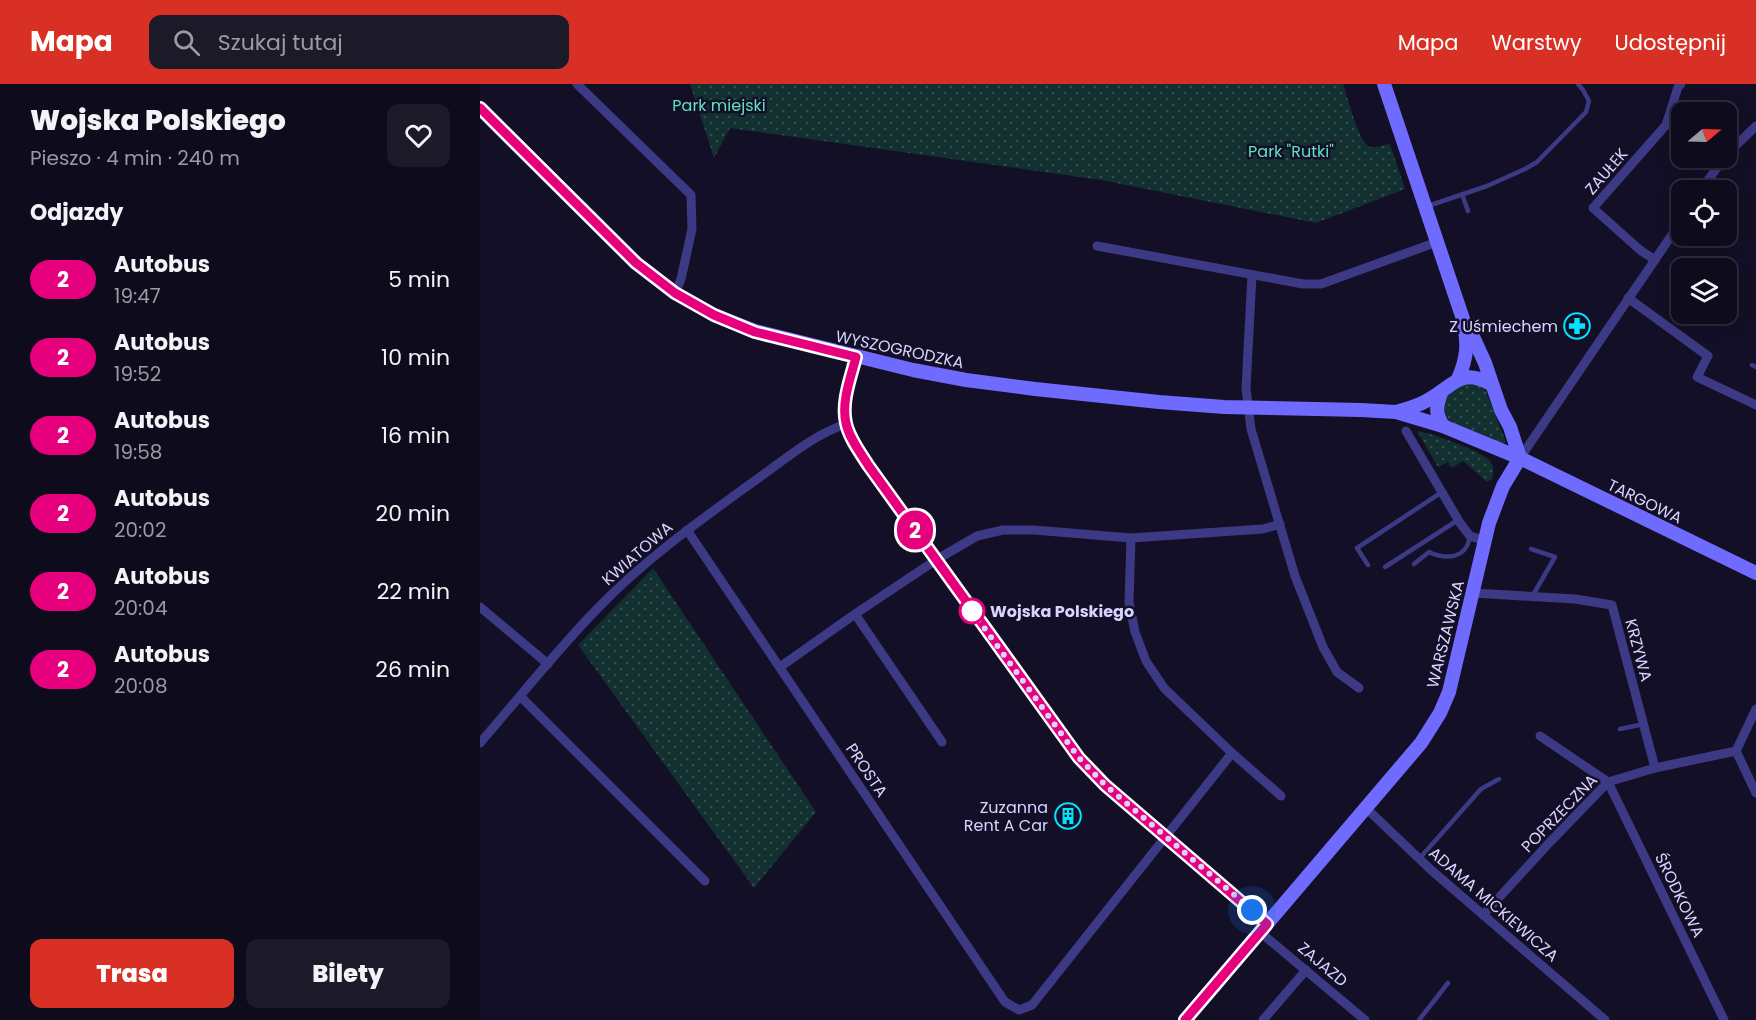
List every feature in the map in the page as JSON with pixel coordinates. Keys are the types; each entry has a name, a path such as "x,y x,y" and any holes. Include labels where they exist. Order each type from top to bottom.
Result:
{"main road":[{"path":"1384,84 1463,319 1468,343 1465,364 1458,379"},
{"name":"WYSZOGRODZKA","path":"480,108 636,263 675,293 714,315 755,332 856,357 966,380 1035,389 1159,402 1396,412 1443,426 1520,458"},
{"path":"1463,319 1474,335 1520,458"},
{"path":"1458,379 1469,376 1480,378 1491,384"},
{"name":"WYSZOGRODZKA","path":"1396,412 1425,402 1458,379"},
{"path":"1441,393 1436,408 1443,426"},
{"name":"WARSZAWSKA","path":"1185,1020 1421,743 1440,713 1454,674 1496,503 1506,480 1520,458"},
{"name":"TARGOWA","path":"1520,458 1756,573"}],"street":[{"path":"577,84 691,195 692,230 681,279 675,293"},
{"name":"ZAUŁEK","path":"1655,260 1640,250 1593,208 1666,124 1681,84"},
{"path":"1737,144 1756,126"},
{"name":"WARSZAWSKA","path":"1520,458 1671,236"},
{"path":"1097,246 1303,284 1321,284 1437,242"},
{"path":"1252,275 1246,387 1251,429 1296,576 1323,647 1337,672 1359,688"},
{"path":"1628,298 1708,356 1697,377 1756,405"},
{"path":"856,357 844,413 852,440 868,465 1079,758 1105,785 1165,836 1264,928"},
{"name":"KWIATOWA","path":"480,743 598,608 643,565 687,530 811,441 846,424"},
{"path":"1406,431 1458,520 1470,536 1485,541"},
{"path":"780,667 936,560 977,536 1003,530 1034,530 1131,538 1263,529 1280,524"},
{"name":"PROSTA","path":"687,530 1005,1002 1019,1010 1032,1005 1165,836"},
{"path":"1131,538 1129,602 1135,632 1146,661 1164,688 1281,796"},
{"name":"KRZYWA","path":"1473,593 1575,599 1611,605 1655,768"},
{"path":"480,607 548,664"},
{"path":"855,614 942,742"},
{"path":"520,696 705,882"},
{"path":"1755,713 1736,751 1756,793"},
{"path":"1540,736 1608,782"},
{"name":"POPRZECZNA","path":"1483,915 1608,782 1655,768 1736,751"},
{"path":"1165,836 1232,753"},
{"name":"ŚRODKOWA","path":"1608,782 1724,1020"},
{"name":"ADAMA MICKIEWICZA","path":"1366,807 1419,859 1605,1020"},
{"name":"ZAJAZD","path":"1264,928 1358,1018"},
{"path":"1263,1020 1306,970"}],"lane":[{"path":"1425,207 1487,186 1537,162 1586,112 1589,100 1578,84"},
{"path":"1462,194 1468,211"},
{"path":"1368,565 1357,548 1442,492"},
{"path":"1385,567 1458,520"},
{"path":"1414,564 1429,552 1440,557 1454,556 1467,546 1470,536"},
{"path":"1531,549 1555,557 1532,597"},
{"path":"1620,729 1644,724"},
{"path":"1419,859 1481,789 1499,779"},
{"path":"1419,1020 1448,984"}],"green space":[{"name":"Park \"Rutki\"","path":"690,84 1343,84 1361,137 1370,147 1390,144 1405,189 1316,223 1101,180 730,128 714,158"},
{"path":"1468,383 1477,383 1485,389 1506,442 1504,444 1448,420 1444,407 1447,397"},
{"path":"1417,431 1456,443 1486,457 1493,467 1492,479 1487,482 1463,461 1452,468 1448,462 1438,467"},
{"path":"653,568 816,812 754,888 578,645"}],"bus line":[{"name":"2","path":"480,108 636,263 675,293 714,315 755,332 856,357 844,413 852,440 972,611 1079,758 1105,785 1267,924 1185,1020"}],"place":[{"name":"Z Uśmiechem","path":"1577,326"},
{"name":"Wojska Polskiego","path":"972,611"},
{"name":"Zuzanna Rent A Car","path":"1068,816"}],"route":[{"path":"972,611 1079,758 1105,785 1252,910"}],"park label":[{"name":"Park miejski","path":"719,105"}]}
